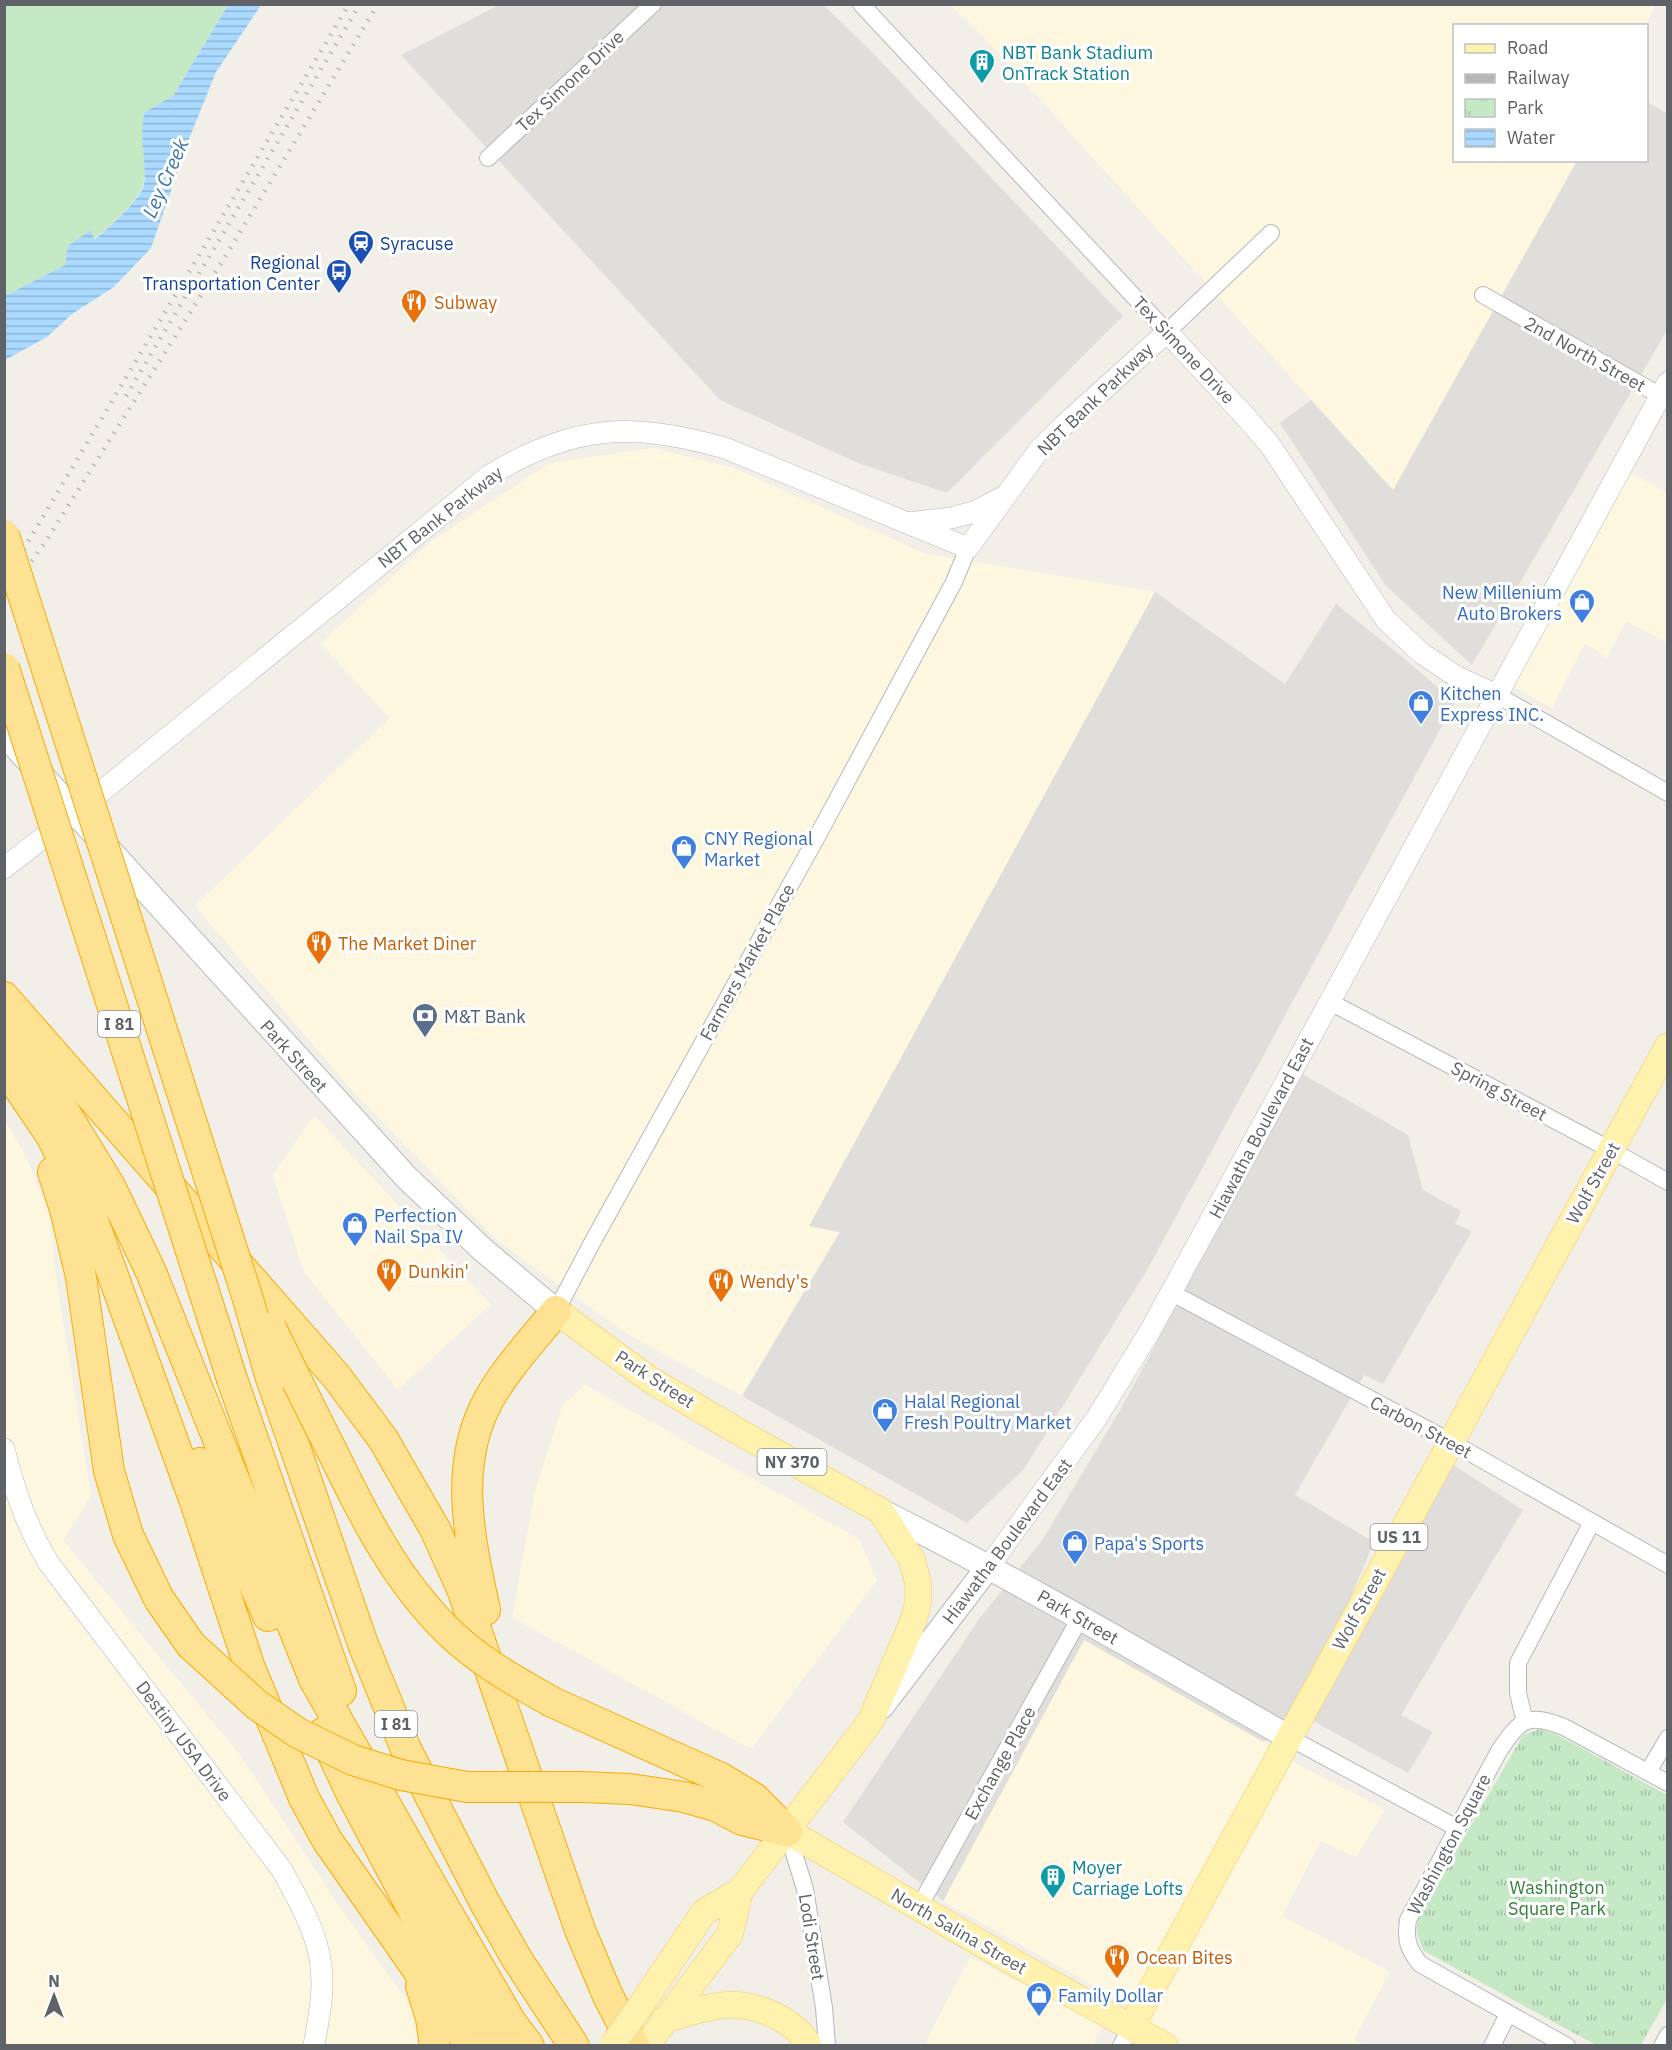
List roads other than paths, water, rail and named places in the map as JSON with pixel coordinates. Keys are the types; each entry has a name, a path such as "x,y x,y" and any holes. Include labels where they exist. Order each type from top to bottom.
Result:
{"highway":[{"name":"I 81","path":"4,535 271,1378 363,1644 405,1747 485,1903 517,1959 574,2046"},
{"name":"I 81","path":"4,668 232,1379 344,1702 437,1895 511,2022 529,2046"},
{"path":"4,997 336,1376 382,1439 435,1529 458,1579 580,1930 608,1996 634,2046"},
{"path":"4,1029 26,1056 64,1111 110,1186 151,1272 315,1679 437,1895"},
{"path":"11,1075 46,1150 68,1220 81,1277 109,1471 128,1535 159,1599 192,1645 257,1706 298,1733 353,1760 422,1780 467,1787 630,1789 684,1797 716,1806 742,1820 787,1831"},
{"path":"11,1075 50,1134 90,1212 194,1499 250,1668 304,1798 327,1840 471,2046"},
{"path":"230,1245 359,1507 409,1588 451,1634 499,1671 552,1702 721,1778 754,1798 787,1831"},
{"path":"117,1286 351,1793 413,1910 498,2046"},
{"path":"513,1736 473,1555 467,1515 467,1481 470,1454 476,1431 489,1400 510,1367 556,1311"},
{"path":"405,1951 422,1988 431,2018 435,2046"}],"main road":[{"name":"Park Street","path":"4,734 407,1178 483,1250 556,1311 649,1379 739,1432 881,1511 989,1566 1290,1738"},
{"name":"Wolf Street","path":"1126,2036 1668,1046"},
{"path":"870,1722 914,1619 918,1602 918,1583 912,1560 881,1511"},
{"name":"Hiawatha Boulevard East","path":"740,1891 989,1566"},
{"name":"North Salina Street","path":"787,1831 1013,1962 1126,2036 1165,2046"},
{"path":"612,2046 704,1912 740,1891"},
{"path":"646,2046 730,1934 740,1891"},
{"path":"664,2020 712,2006 733,2004 760,2008 788,2022 806,2039 809,2046"}],"street":[{"name":"Tex Simone Drive","path":"488,158 653,4"},
{"name":"Tex Simone Drive","path":"861,4 1270,445 1386,620 1421,653 1457,677 1497,695"},
{"name":"NBT Bank Parkway","path":"4,868 75,813 490,475 513,461 555,442 582,435 632,431 688,438 725,448 968,548 1039,450 1271,233"},
{"name":"2nd North Street","path":"1483,296 1665,392"},
{"name":"Hiawatha Boulevard East","path":"989,1566 1096,1419 1172,1293 1497,695 1665,392"},
{"name":"NBT Bank Parkway","path":"906,523 951,518 974,512 1005,496"},
{"name":"Farmers Market Place","path":"556,1311 828,816 954,582 968,548"},
{"path":"1497,695 1668,793"},
{"name":"Spring Street","path":"1330,1002 1668,1182"},
{"name":"Carbon Street","path":"1172,1293 1451,1442 1668,1564"},
{"name":"Destiny USA Drive","path":"4,1449 31,1532 48,1562 282,1870 309,1919 318,1947 322,1985 314,2046"},
{"path":"1592,1522 1518,1663 1518,1693 1525,1722 1537,1719 1548,1720 1668,1783"},
{"name":"Exchange Place","path":"919,1907 1080,1618"},
{"name":"Washington Square","path":"1525,1722 1514,1729 1499,1751 1408,1920 1406,1930 1410,1952 1420,1964 1567,2046"},
{"name":"Park Street","path":"1290,1738 1457,1828"},
{"path":"1648,1772 1668,1738"},
{"name":"Lodi Street","path":"787,1831 805,1889 824,2008 827,2046"},
{"path":"1492,2046 1508,2014"},
{"path":"1662,2046 1668,2035"}],"water":[{"name":"Ley Creek","path":"228,5 261,5 216,72 189,139 151,248 114,287 72,314 47,337 5,360 5,296 65,265 68,246 91,230 94,240 135,201 143,188 144,181 142,130 145,112 173,96"}],"railway":[{"path":"4,582 349,4"},
{"path":"126,396 360,4"},
{"path":"4,600 46,541 222,262 378,4"}],"place":[{"name":"NBT Bank Stadium OnTrack Station","path":"982,85"},
{"name":"Syracuse","path":"361,266"},
{"name":"Regional Transportation Center","path":"339,295"},
{"name":"Subway","path":"414,325"},
{"name":"New Millenium Auto Brokers","path":"1582,625"},
{"name":"Kitchen Express INC.","path":"1421,726"},
{"name":"CNY Regional Market","path":"684,871"},
{"name":"The Market Diner","path":"319,966"},
{"name":"M&T Bank","path":"425,1039"},
{"name":"Perfection Nail Spa IV","path":"355,1248"},
{"name":"Dunkin'","path":"389,1294"},
{"name":"Wendy's","path":"721,1304"},
{"name":"Halal Regional Fresh Poultry Market","path":"885,1434"},
{"name":"Papa's Sports","path":"1075,1566"},
{"name":"Moyer Carriage Lofts","path":"1053,1900"},
{"name":"Ocean Bites","path":"1117,1980"},
{"name":"Family Dollar","path":"1039,2018"}],"park label":[{"name":"Washington Square Park","path":"1557,1897"}]}
